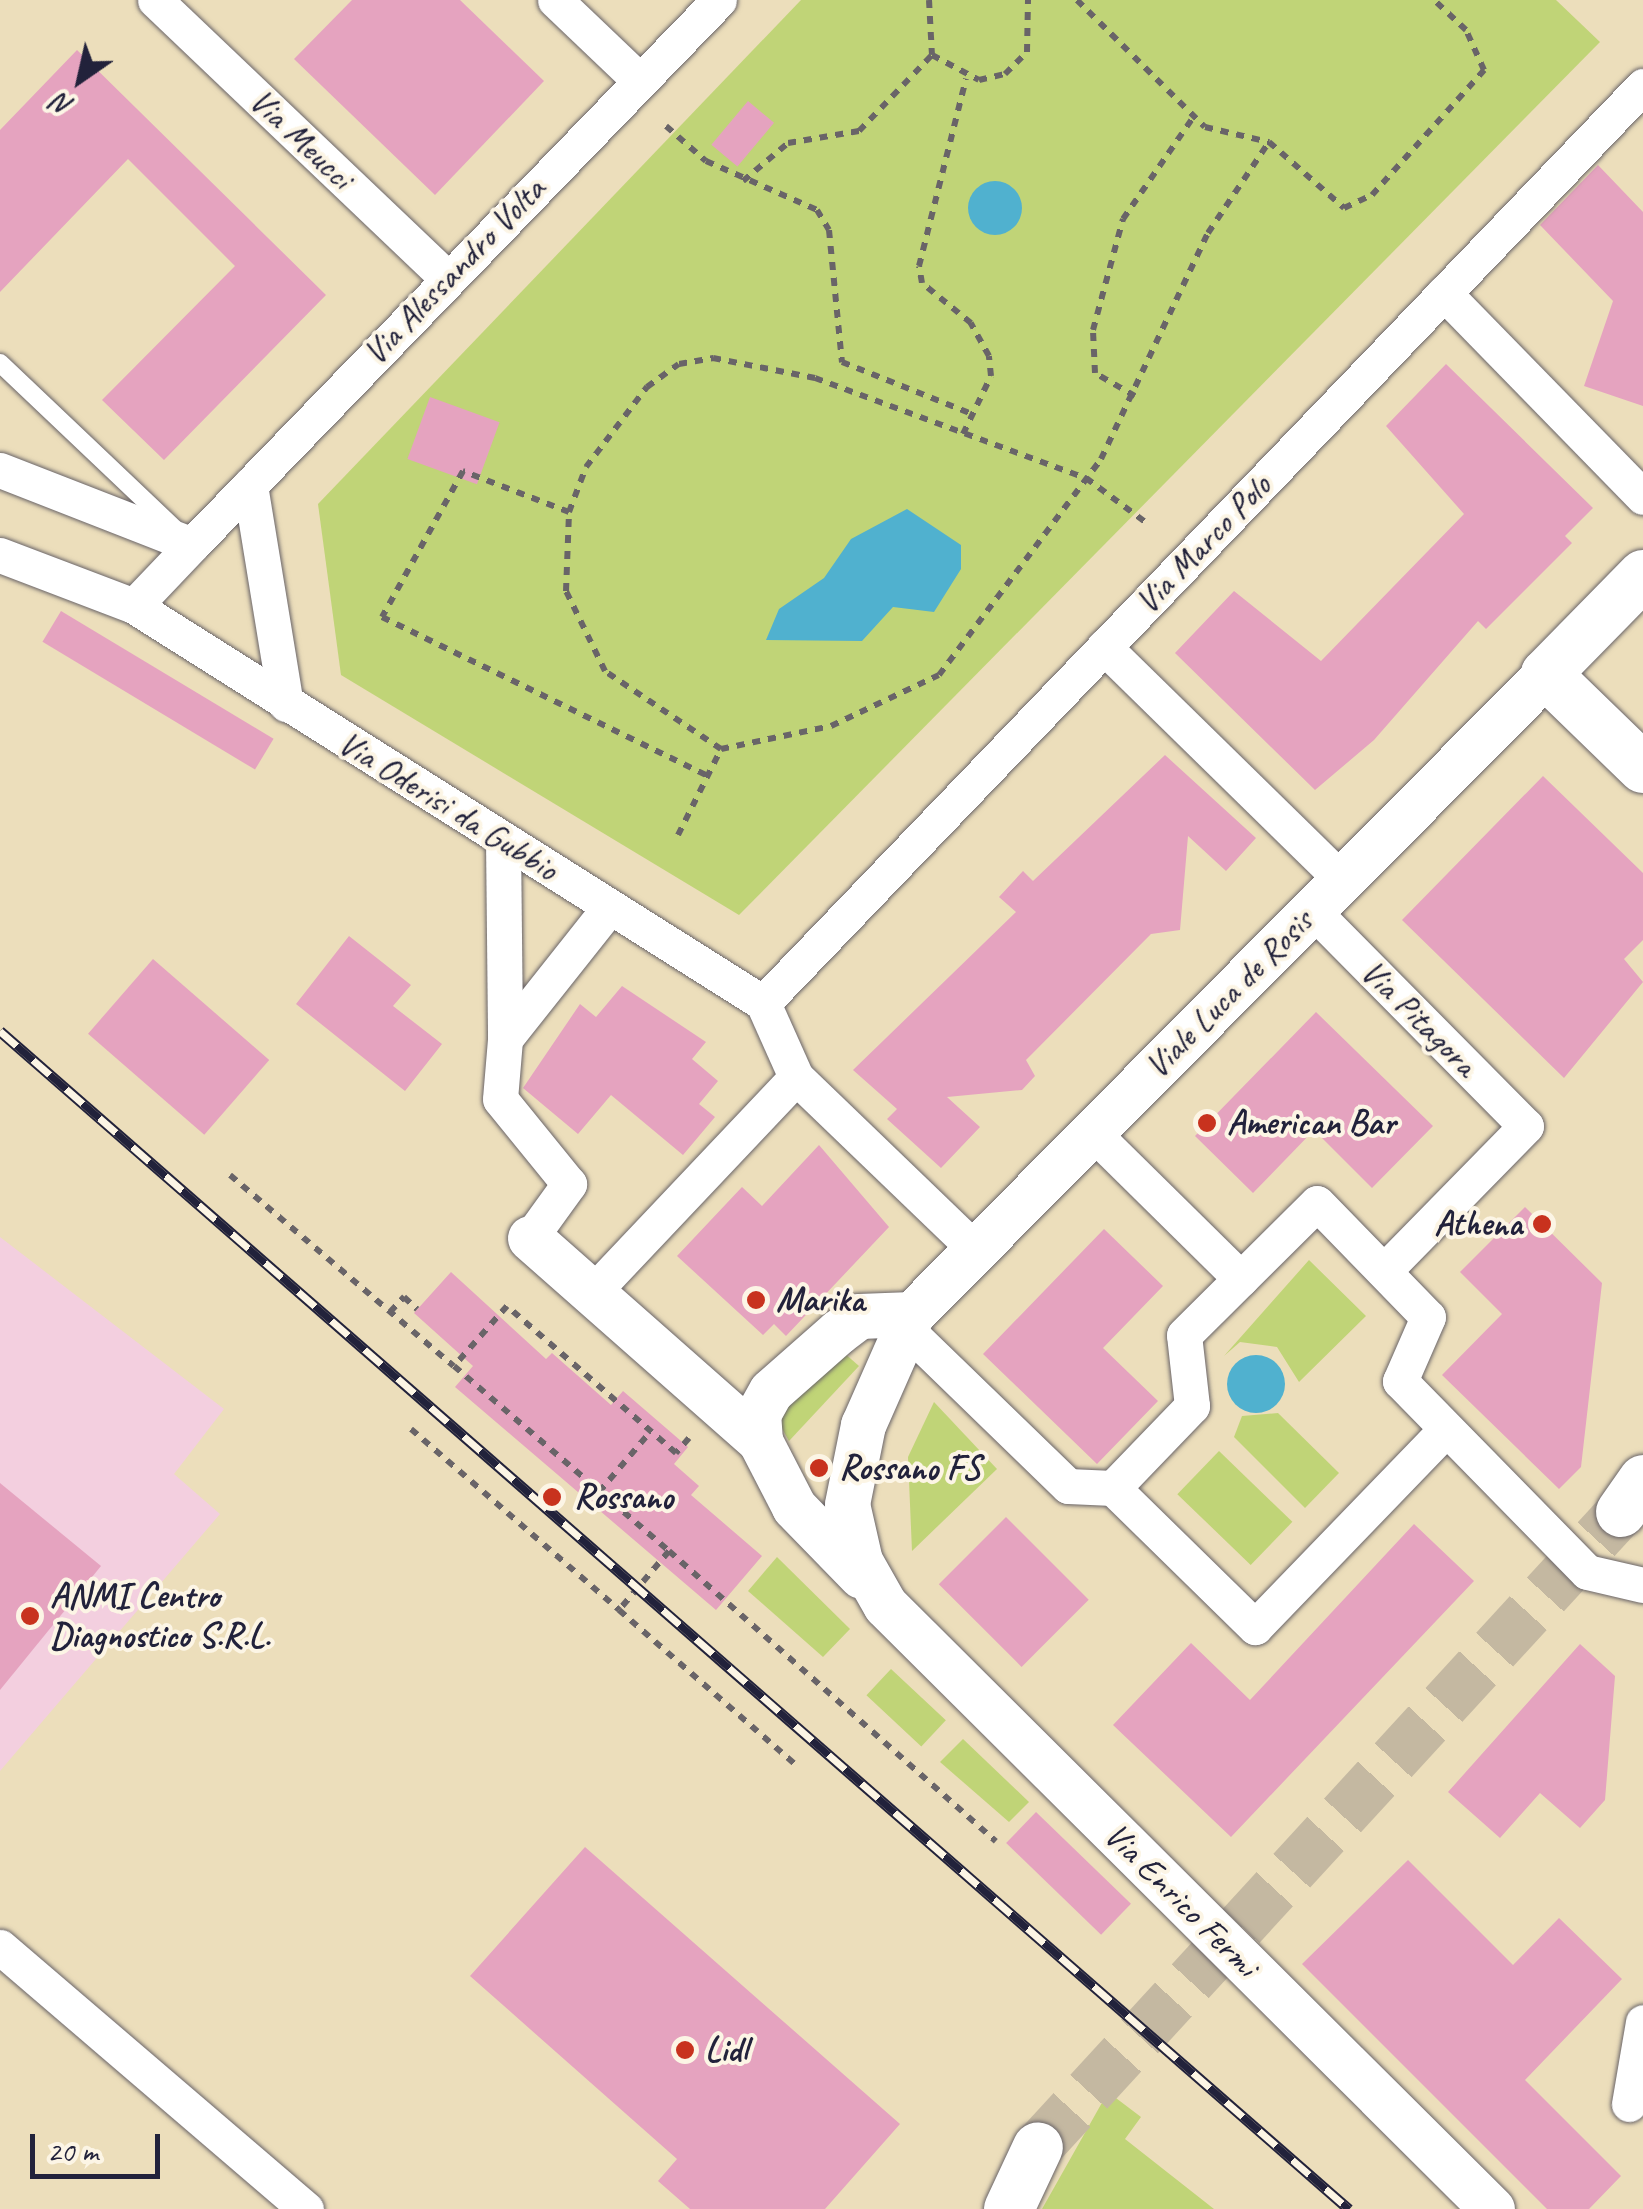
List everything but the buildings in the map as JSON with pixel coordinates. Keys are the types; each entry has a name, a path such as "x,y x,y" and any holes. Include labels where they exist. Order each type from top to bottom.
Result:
{"main road":[{"path":"1643,575 1546,674 1643,768"},
{"path":"1009,2209 1038,2147"}],"street":[{"name":"Via Meucci","path":"155,0 447,278"},
{"path":"555,0 639,80"},
{"name":"Via Alessandro Volta","path":"134,606 719,0"},
{"name":"Via Marco Polo","path":"763,1003 1643,86"},
{"path":"1444,293 1643,496"},
{"path":"0,470 192,545"},
{"path":"250,485 286,704"},
{"path":"0,555 134,606"},
{"name":"Via Oderisi da Gubbio","path":"134,606 763,1003"},
{"name":"Via Pitagora","path":"1104,647 1327,895 1526,1126 1384,1271"},
{"name":"Viale Luca de Rosis","path":"874,1588 854,1544 849,1484 866,1415 910,1322 976,1250 1546,674"},
{"path":"502,840 505,1038 500,1099 569,1184 530,1238 760,1441"},
{"path":"505,1038 609,908"},
{"path":"763,1003 796,1076 976,1250"},
{"path":"592,1293 796,1076"},
{"path":"1092,1132 1241,1278"},
{"path":"1112,1488 1192,1406 1184,1335 1317,1203 1428,1317 1400,1381 1586,1572 1643,1585"},
{"path":"703,1391 748,1394 782,1379 859,1316 910,1322 1068,1486 1112,1488 1255,1628 1446,1429"},
{"path":"760,1441 758,1414 782,1379"},
{"name":"Via Enrico Fermi","path":"760,1441 794,1508 1492,2209"},
{"path":"0,1947 306,2209"},
{"path":"1629,2104 1643,2022"}],"lane":[{"path":"0,363 192,545"}],"path":[{"path":"743,181 788,143 859,131 932,54 929,0"},
{"path":"932,54 966,79 1005,74 1027,52 1028,0"},
{"path":"1077,0 1194,116 1269,142 1344,208 1372,195 1484,70 1466,30 1434,0"},
{"path":"963,434 991,376 988,356 971,324 922,283 919,266 966,79"},
{"path":"1135,396 1095,373 1093,330 1123,218 1194,116"},
{"path":"666,126 743,181 818,210 830,230 842,362 972,414"},
{"path":"1148,524 1086,478 815,378 713,358 678,364 614,428 569,512 566,591 604,671 721,749 863,716 939,675 1086,478 1135,396 1208,233 1269,142"},
{"path":"569,512 464,472 382,617 708,776"},
{"path":"678,835 721,749"},
{"path":"230,1174 670,1551 996,1841"},
{"path":"390,1312 404,1297 418,1309"},
{"path":"454,1366 507,1306 676,1453 703,1391"},
{"path":"410,1429 795,1764"},
{"path":"599,1492 650,1432"},
{"path":"619,1610 670,1551"}],"shaded area":[{"path":"0,1237 224,1409 174,1474 220,1514 0,1771"}],"green space":[{"path":"801,0 1556,0 1600,42 739,915 341,675 318,504"},
{"path":"1309,1260 1366,1316 1299,1382 1277,1347 1240,1342 1224,1356"},
{"path":"843,1352 859,1366 789,1441 775,1416"},
{"path":"934,1402 997,1469 912,1551 908,1457"},
{"path":"1278,1413 1339,1473 1305,1508 1234,1437 1242,1416"},
{"path":"1219,1451 1292,1522 1251,1565 1177,1494"},
{"path":"777,1557 850,1629 823,1657 748,1591"},
{"path":"891,1669 946,1720 921,1746 866,1695"},
{"path":"963,1739 1029,1802 1009,1822 940,1762"},
{"path":"1108,2092 1141,2117 1125,2139 1214,2209 1042,2209"}],"water":[{"path":"995,181 1014,189 1022,208 1014,227 995,235 976,227 968,208 976,189"},
{"path":"907,509 961,545 961,569 934,612 893,607 862,641 766,640 779,609 824,578 851,539"},
{"path":"1256,1355 1277,1363 1285,1384 1277,1405 1256,1413 1235,1405 1227,1384 1235,1363"}],"tunnel":[{"path":"1038,2147 1621,1512"}],"railway":[{"path":"0,1031 1349,2209"}],"place":[{"name":"American Bar","path":"1207,1123"},
{"name":"Athena","path":"1542,1224"},
{"name":"Marika","path":"756,1300"},
{"name":"Rossano FS","path":"819,1468"},
{"name":"Rossano","path":"552,1497"},
{"name":"ANMI Centro Diagnostico S.R.L.","path":"30,1616"},
{"name":"Lidl","path":"685,2050"}]}
